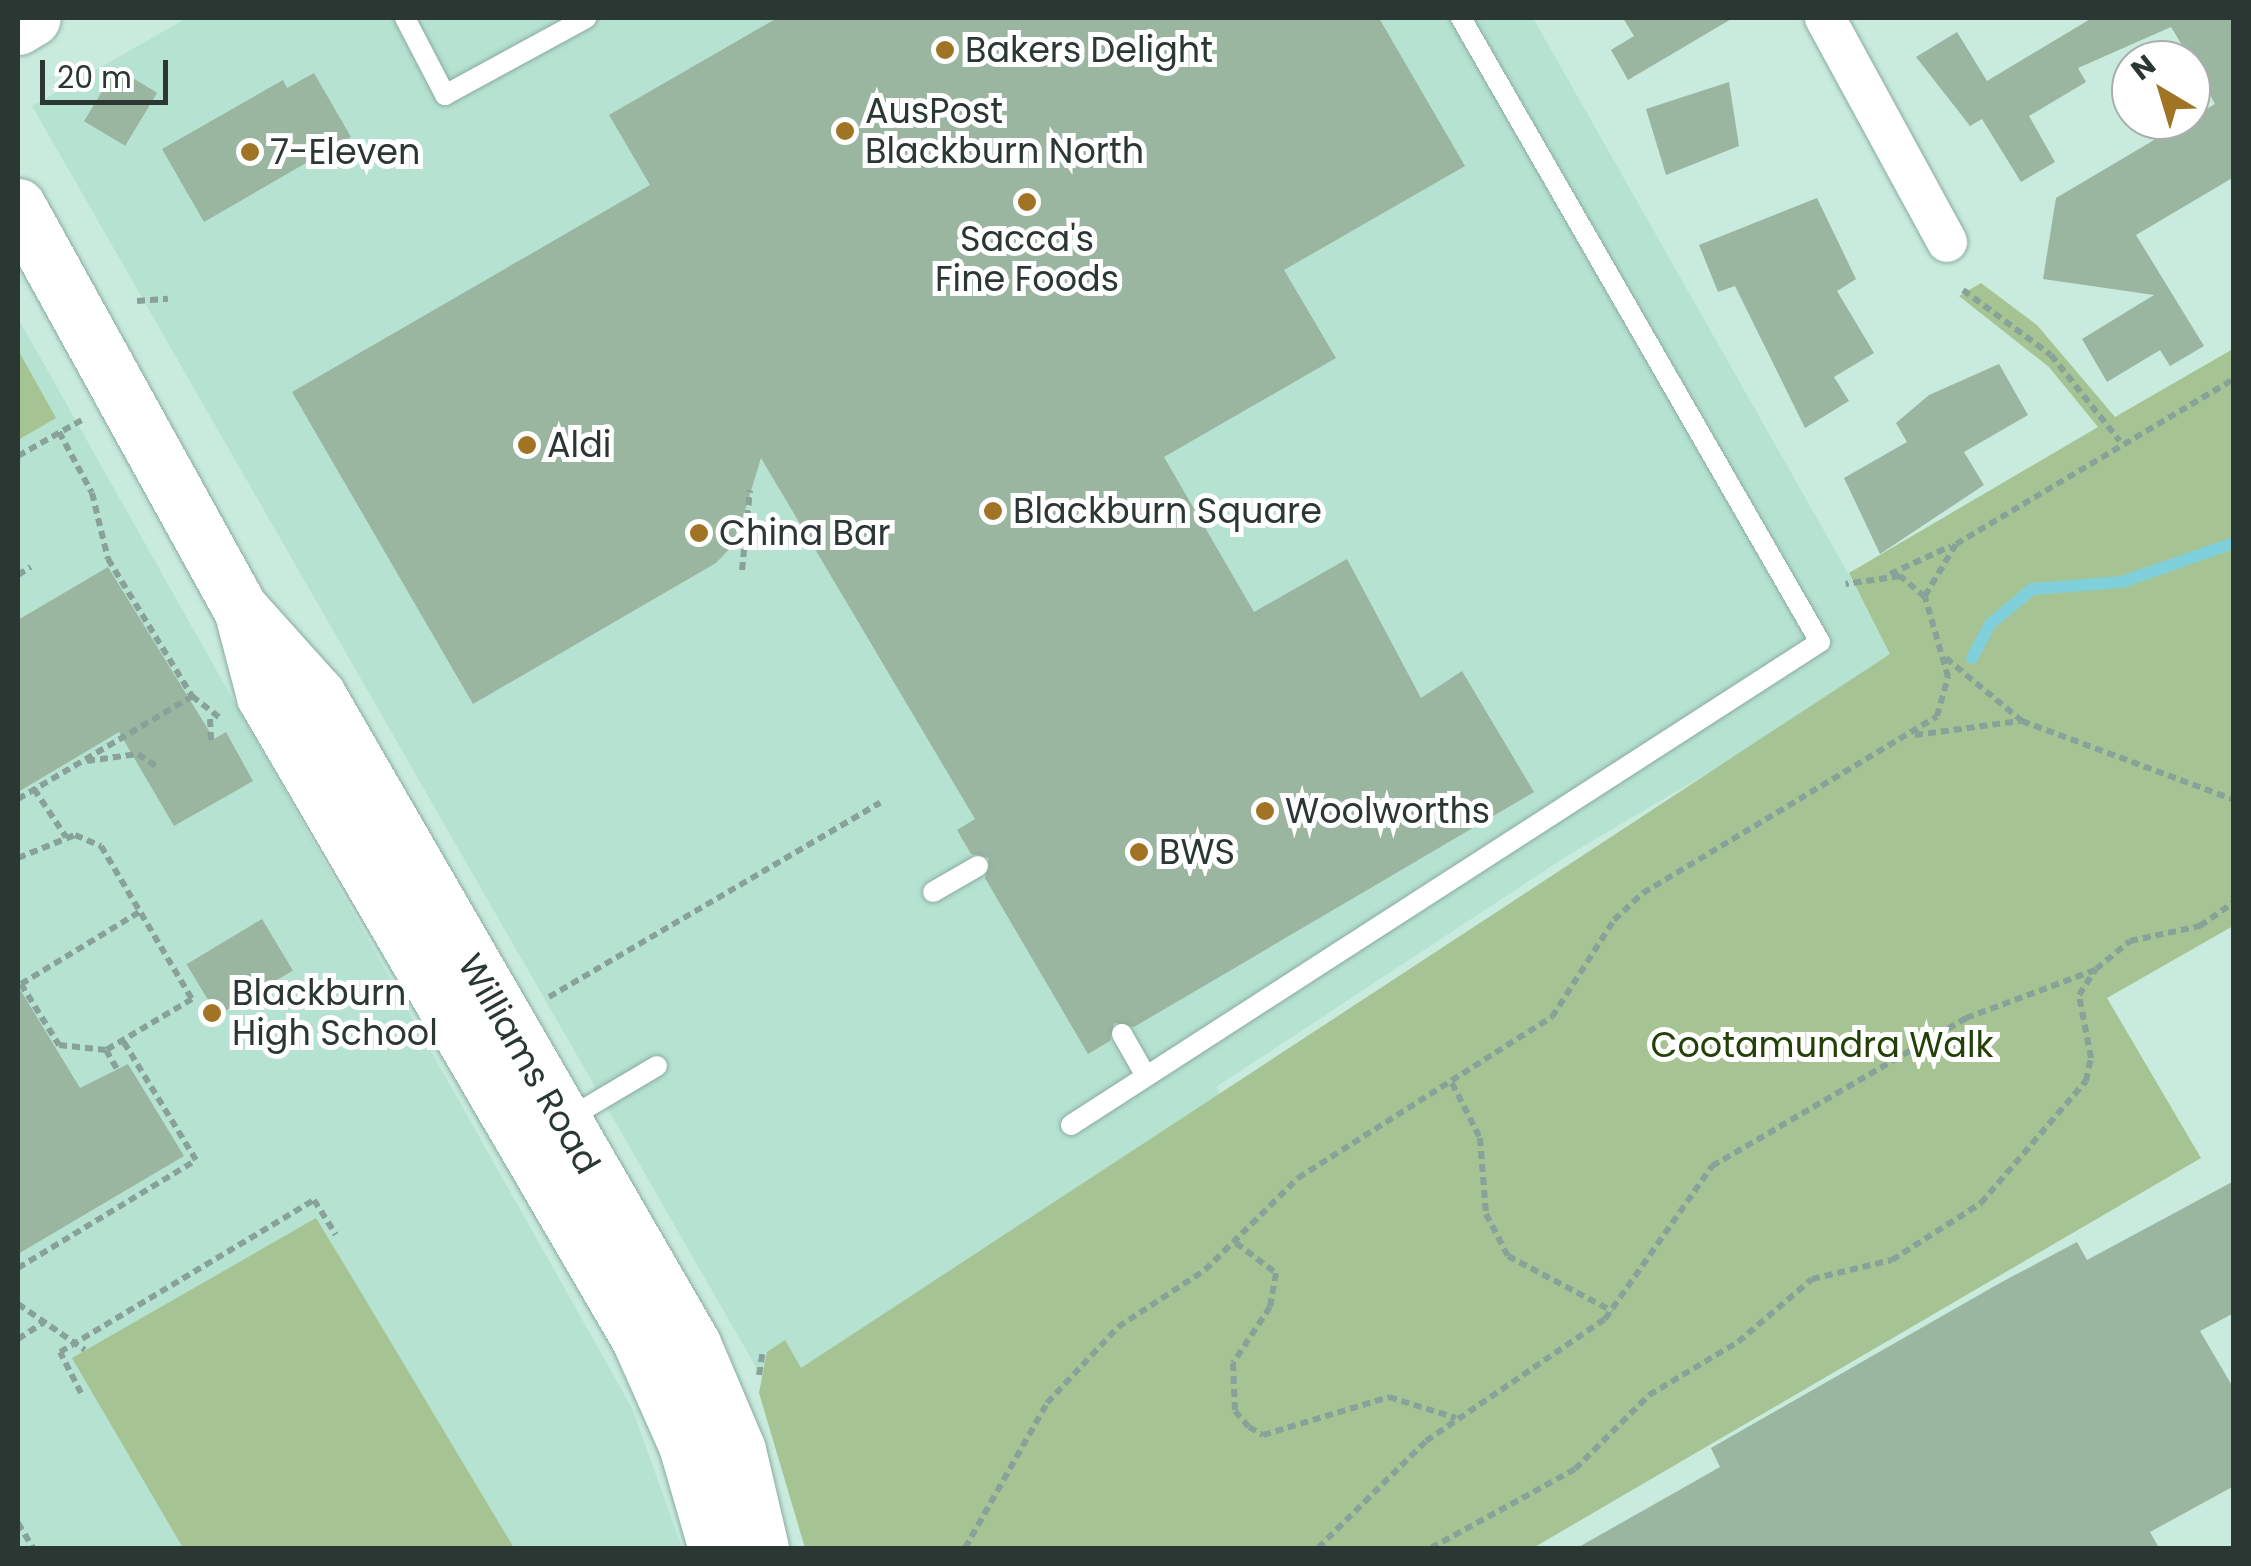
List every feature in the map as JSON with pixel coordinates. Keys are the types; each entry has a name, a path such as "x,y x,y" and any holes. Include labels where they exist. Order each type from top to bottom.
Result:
{"main road":[{"path":"18,27 33,18"},
{"name":"Williams Road","path":"18,206 240,608 318,695 351,801 440,955 562,1122 714,1386 761,1548"},
{"name":"Williams Road","path":"440,955 498,1097 647,1356 716,1548"},
{"path":"498,1097 562,1122"}],"street":[{"path":"1825,18 1947,242"}],"lane":[{"path":"405,18 445,95 586,18"},
{"path":"1071,1125 1820,642 1461,18"},
{"path":"933,892 978,866"},
{"path":"1122,1034 1146,1076"},
{"path":"562,1122 657,1066"}],"path":[{"path":"1963,290 2064,367 2120,441"},
{"path":"137,302 168,299"},
{"path":"1846,584 1888,574 1956,544 2120,441 2234,379"},
{"path":"18,456 84,419"},
{"path":"59,432 92,492 108,559 210,719 211,740"},
{"path":"742,570 750,490"},
{"path":"966,1548 1058,1390 1118,1327 1235,1243 1274,1196 1552,1017 1614,920 1643,893 1905,738 1946,698 1943,653 1925,597 1926,582 1956,544"},
{"path":"18,575 31,566"},
{"path":"1888,574 1925,597"},
{"path":"1943,653 1968,684 2022,721 2233,800"},
{"path":"18,799 194,695"},
{"path":"210,719 240,720"},
{"path":"1905,738 2022,721"},
{"path":"79,762 138,754 159,768"},
{"path":"34,789 66,837"},
{"path":"537,1004 880,803"},
{"path":"18,858 66,837 101,846 192,999 106,1050 59,1045 19,985 141,911"},
{"path":"1431,1548 1575,1468 1649,1395 1738,1342 1812,1278 1892,1260 1981,1203 2086,1080 2092,1058 2079,995 2096,969 2130,941 2200,926 2234,902"},
{"path":"1318,1548 1456,1418 1613,1311 1712,1166 1966,1018 2096,969"},
{"path":"18,1268 196,1160 123,1040"},
{"path":"106,1050 116,1069"},
{"path":"1452,1083 1480,1138 1486,1214 1508,1256 1613,1311"},
{"path":"81,1392 60,1352 314,1200 336,1235"},
{"path":"1235,1243 1263,1255 1276,1274 1270,1308 1233,1363 1229,1388 1249,1427 1264,1434 1389,1397 1456,1418"},
{"path":"18,1304 85,1350"},
{"path":"18,1339 44,1322"},
{"path":"18,1524 32,1548"}],"shaded area":[{"name":"Blackburn Square","path":"187,18 1533,18 1898,661 1570,854 1216,1087 1227,1104 776,1402 32,106"},
{"name":"Blackburn High School","path":"18,318 632,1408 682,1548 18,1548"}],"green space":[{"name":"Cootamundra Walk","path":"1981,283 2037,325 2115,417 2233,349 2233,926 2107,998 2201,1158 1533,1548 805,1548 759,1393 767,1352 785,1340 801,1368 1890,654 1849,573 2098,427 2049,367 1959,296"},
{"path":"18,350 56,418 18,440"},
{"path":"316,1218 514,1548 183,1548 72,1358"}],"building":[{"name":"Blackburn Square","path":"777,18 1379,18 1465,166 1284,270 1336,358 1164,457 1254,612 1347,559 1421,698 1462,671 1534,792 1134,1027 1114,1023 1110,1041 1088,1054 985,878 989,858 971,854 957,830 975,819 761,458 735,543 716,563 473,704 292,392 650,185 609,115"},
{"path":"1623,18 1733,18 1628,80 1611,50 1634,36"},
{"path":"2092,18 2234,18 2234,177 2136,235 2204,346 2170,366 2160,350 2107,382 2082,339 2154,295 2043,279 2056,198 2154,140 2211,140 2211,106 2215,104 2211,97 2211,40 2179,40 2171,27 2142,40 2111,40 2111,53 2078,68 2086,82 2029,116 2055,162 2021,182 1982,119 1970,126 1916,57 1957,32 1987,81"},
{"path":"116,68 157,93 125,146 84,121"},
{"name":"7-Eleven","path":"314,73 351,137 204,222 162,149 283,80 287,88"},
{"path":"1729,82 1739,146 1666,175 1646,109"},
{"path":"1817,198 1856,279 1837,291 1874,353 1834,377 1849,401 1805,428 1735,286 1718,292 1699,245"},
{"path":"1999,364 2028,415 1964,452 1984,485 1880,554 1844,478 1907,442 1896,423 1929,395"},
{"path":"108,567 214,739 226,732 253,781 174,826 119,732 18,792 18,620"},
{"path":"262,919 293,970 217,1016 187,964"},
{"path":"18,986 80,1088 128,1064 184,1156 18,1254"},
{"path":"2234,1181 2234,1313 2200,1331 2234,1389 2234,1486 2150,1532 2159,1548 1577,1548 1720,1467 1711,1448 2000,1283 2077,1242 2087,1260"}],"waterway":[{"path":"1972,658 1990,624 2032,589 2122,582 2234,543"}],"place":[{"name":"Bakers Delight","path":"945,50"},
{"name":"AusPost Blackburn North","path":"845,131"},
{"name":"7-Eleven","path":"250,152"},
{"name":"Sacca's Fine Foods","path":"1027,202"},
{"name":"Aldi","path":"527,445"},
{"name":"Blackburn Square","path":"993,511"},
{"name":"China Bar","path":"699,533"},
{"name":"Woolworths","path":"1265,811"},
{"name":"BWS","path":"1139,852"},
{"name":"Blackburn High School","path":"212,1013"}]}
